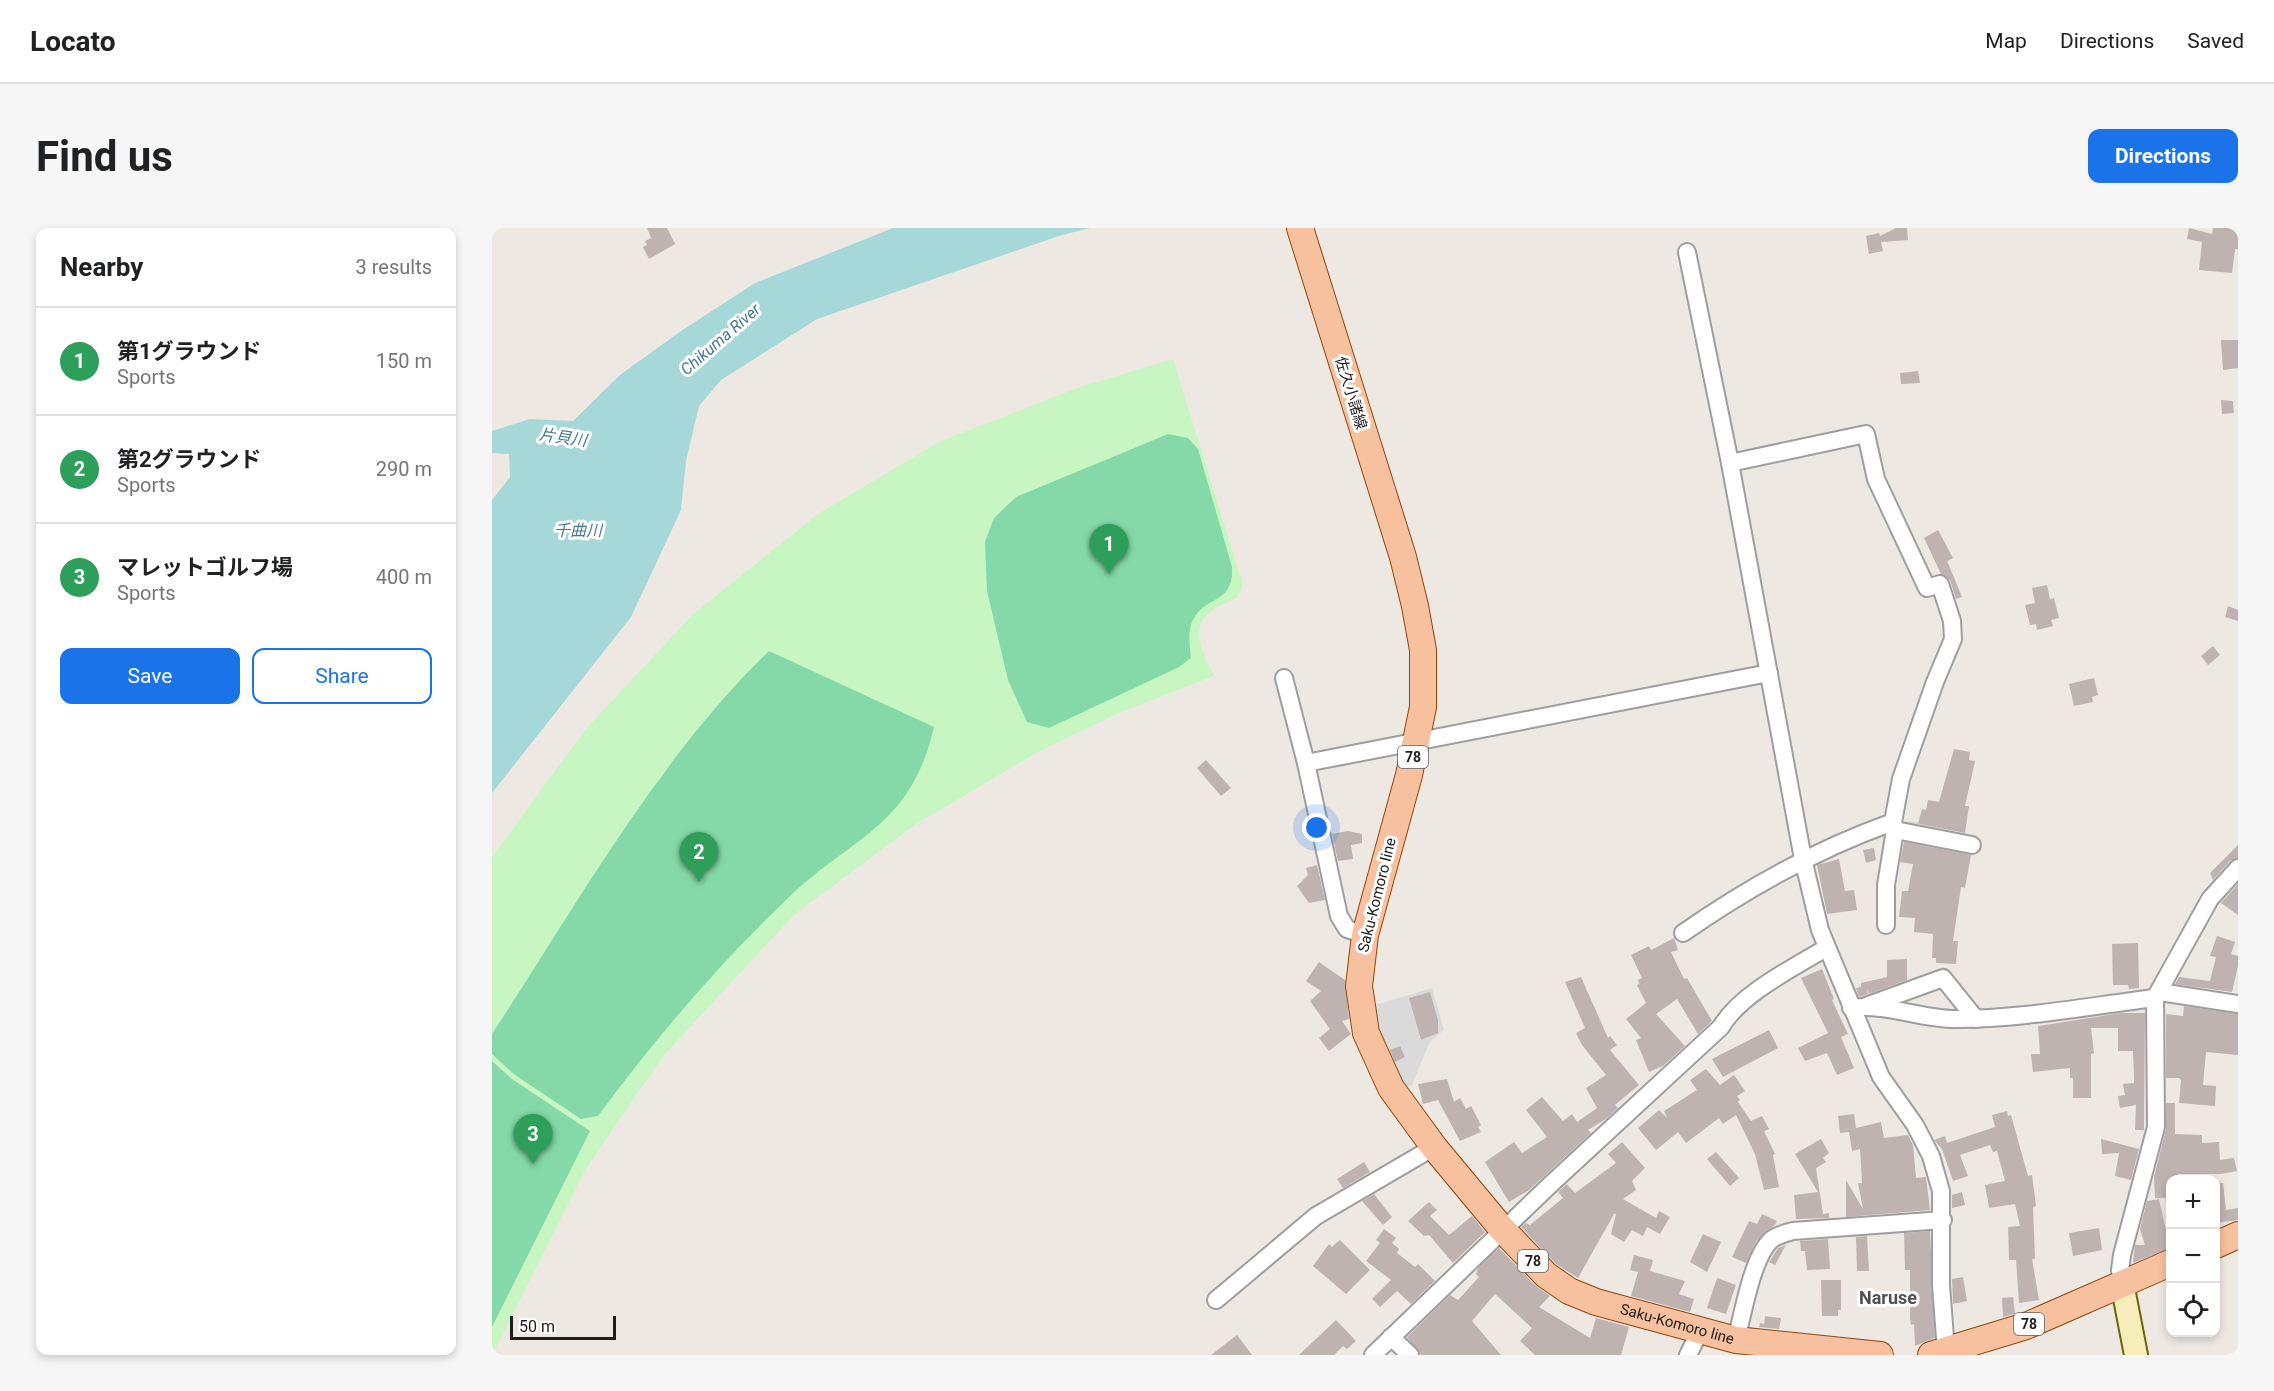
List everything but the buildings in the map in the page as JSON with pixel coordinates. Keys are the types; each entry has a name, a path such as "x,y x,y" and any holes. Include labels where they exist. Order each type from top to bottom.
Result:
{"main road":[{"name":"佐久小諸線","path":"1300,228 1403,557"},
{"name":"Saku-Komoro line","path":"1403,557 1423,650 1424,688 1417,740 1365,935 1359,986 1366,1033 1386,1080 1434,1147 1503,1230 1546,1275 1569,1291 1736,1340 1813,1352 1869,1355"},
{"path":"2220,1243 2238,1235"},
{"name":"78","path":"1939,1353 2026,1326 2166,1265"},
{"path":"2122,1282 2136,1355"}],"street":[{"path":"1687,252 1730,463 1803,860 1826,948 1858,1007 1881,1077 1915,1125 1931,1156 1941,1191 1943,1220 1939,1353"},
{"path":"1730,463 1866,434 1876,479 1927,588 1940,584 1952,621 1953,639 1935,682 1901,779 1886,885 1886,925"},
{"path":"1306,763 1769,673"},
{"path":"1284,678 1306,763 1339,916 1347,929 1365,935"},
{"path":"1683,933 1736,896 1803,860 1894,826 1972,845"},
{"path":"2122,1282 2120,1270 2122,1255 2156,1127 2157,995 2210,899 2238,868"},
{"path":"1373,1355 1721,1027 1728,1015 1787,972 1826,948"},
{"path":"1858,1007 1943,978 1976,1019"},
{"path":"1858,1007 1942,1019 1976,1019 2157,995 2238,1004"},
{"path":"1216,1300 1316,1216 1434,1147"},
{"path":"1736,1340 1762,1253 1771,1240 1793,1231 1943,1220"},
{"path":"1688,1355 1700,1331"},
{"path":"1391,1337 1410,1355"}],"shaded area":[{"path":"1432,988 1444,1030 1430,1041 1412,1085 1403,1088 1378,1035 1372,1006"}],"green space":[{"path":"1173,359 1243,585 1237,598 1210,613 1203,620 1200,628 1199,638 1214,676 1121,712 1036,753 916,824 795,914 664,1055 587,1167 492,1355 492,857 585,730 693,614 818,514 941,441 1080,387"},
{"path":"1168,434 1188,438 1198,449 1232,567 1229,588 1198,612 1191,624 1189,634 1191,658 1179,667 1049,728 1027,722 1008,680 987,591 985,542 994,518 1016,497"},
{"path":"769,651 934,727 924,761 910,788 894,809 876,827 811,877 761,924 641,1059 598,1116 581,1119 515,1075 492,1054 492,1034 587,885 655,785 729,693"},
{"path":"492,1061 512,1079 590,1131 492,1327"}],"water":[{"name":"千曲川","path":"893,228 1090,228 1062,235 817,319 721,380 699,406 686,461 681,510 631,617 492,793 492,500 510,477 509,454 492,453 492,431 530,419 573,421 620,375 681,331 755,283"}],"place":[{"name":"第1グラウンド","path":"1109,574"},
{"name":"第2グラウンド","path":"699,882"},
{"name":"マレットゴルフ場","path":"533,1164"}],"district":[{"name":"Naruse","path":"1888,1298"}],"water label":[{"name":"Chikuma River","path":"720,339"},
{"name":"片貝川","path":"563,437"}]}
